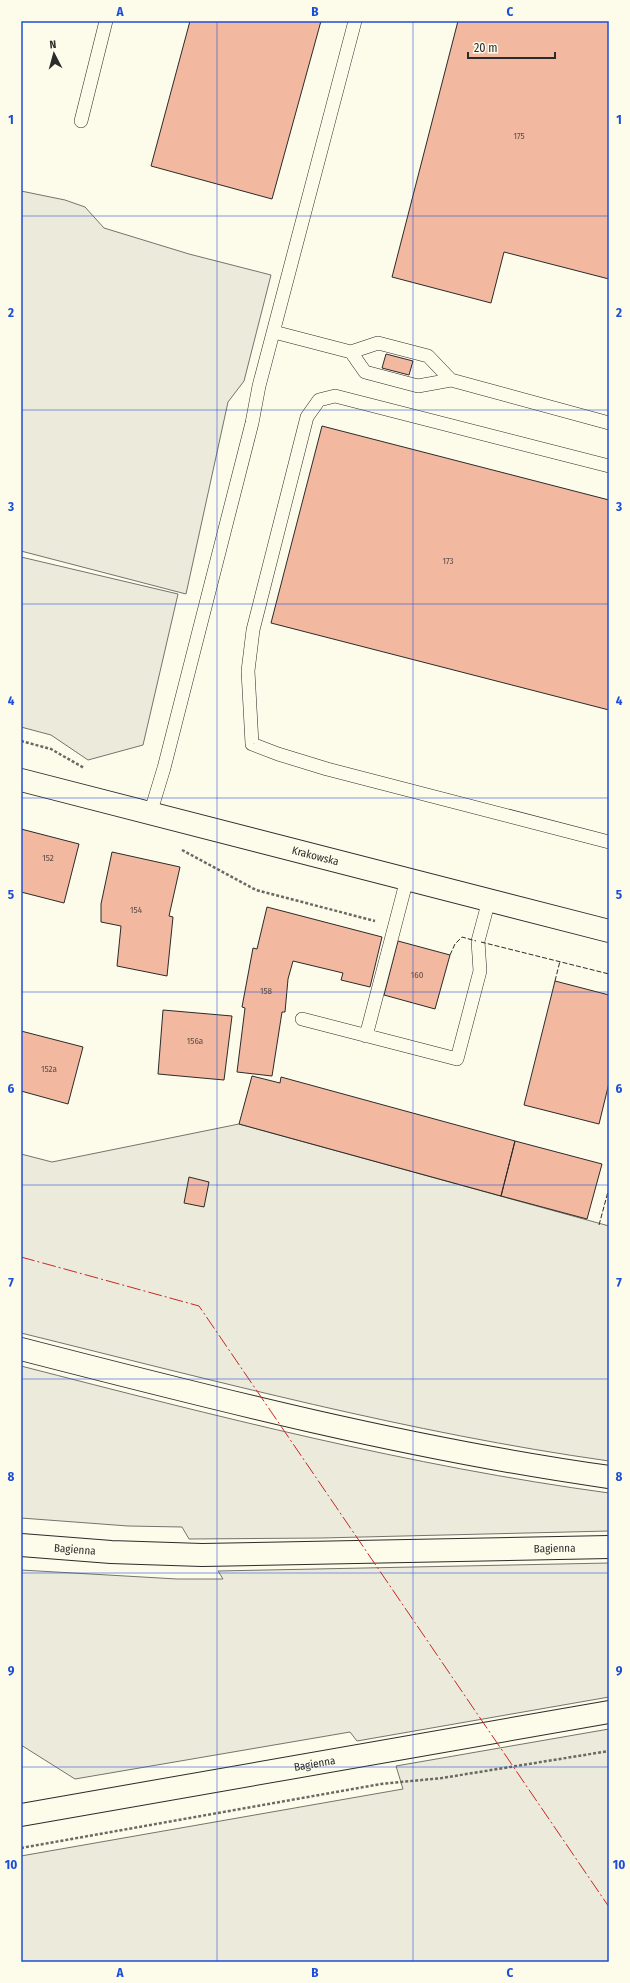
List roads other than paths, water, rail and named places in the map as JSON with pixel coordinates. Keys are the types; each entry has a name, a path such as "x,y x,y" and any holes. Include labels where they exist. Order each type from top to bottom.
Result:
{"main road":[{"name":"Krakowska","path":"21,780 609,932"},
{"path":"21,1349 232,1403 349,1430 465,1454 609,1478"},
{"name":"Bagienna","path":"21,1545 111,1552 202,1555 609,1547"},
{"name":"Bagienna","path":"21,1815 609,1712"}],"lane":[{"path":"81,121 106,21"},
{"path":"150,814 166,760 274,332 355,21"},
{"path":"274,332 350,352 378,343 428,356 451,380"},
{"path":"350,352 365,372 418,386 451,380 609,423"},
{"path":"609,466 335,396 318,400 308,417 253,630 248,665 252,744 278,754 327,769 609,842"},
{"path":"366,1036 406,879"},
{"path":"302,1019 457,1059 480,971 478,941 489,900"}]}
